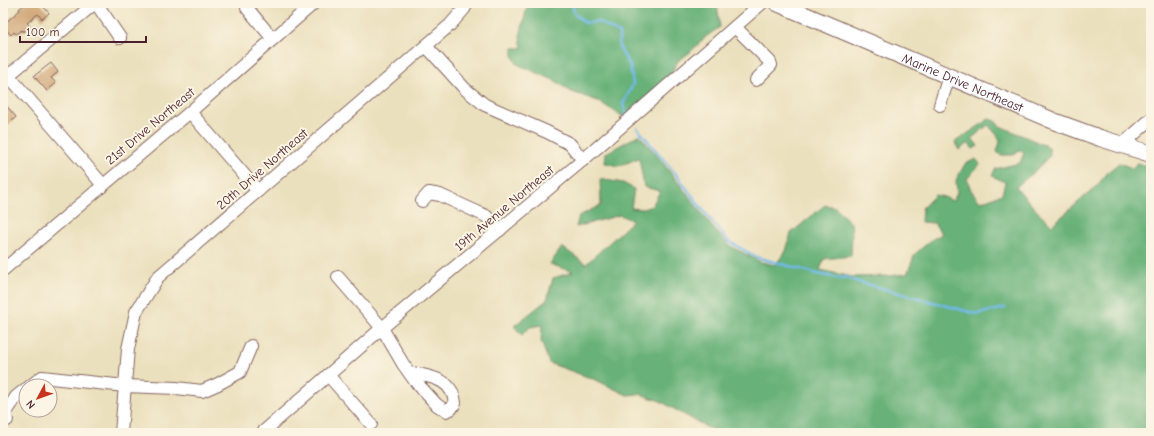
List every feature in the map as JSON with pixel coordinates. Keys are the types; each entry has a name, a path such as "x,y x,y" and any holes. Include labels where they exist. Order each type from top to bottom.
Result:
{"main road":[{"name":"Marine Drive Northeast","path":"777,3 1056,122 1151,154"}],"street":[{"path":"103,185 6,77 95,3 120,38"},
{"name":"21st Drive Northeast","path":"3,270 190,112 314,3"},
{"name":"20th Drive Northeast","path":"121,433 128,349 136,312 158,277 450,26 467,3"},
{"name":"19th Avenue Northeast","path":"262,433 382,328 583,160 762,3"},
{"path":"248,8 273,39"},
{"path":"735,27 770,62 771,65 756,80"},
{"path":"426,46 465,89 485,106 547,132 570,144 583,160"},
{"path":"940,105 949,76"},
{"path":"190,112 258,191"},
{"path":"1122,145 1151,119"},
{"path":"422,202 429,193 440,195 486,216 500,230"},
{"path":"338,278 382,328 391,346 408,372"},
{"path":"58,379 125,386 176,388 202,392 240,372 251,346"},
{"path":"328,375 371,424"},
{"path":"41,378 51,378"},
{"path":"7,420 5,414 18,395"}],"green space":[{"path":"528,3 717,3 720,27 678,61 665,85 625,118 598,101 569,91 556,81 517,64 513,56 513,48 522,48 520,36"},
{"path":"989,119 995,121 1000,126 1049,147 1050,155 1033,173 1016,187 1036,210 1052,225 1096,187 1109,171 1119,163 1132,168 1137,163 1151,167 1151,433 717,433 660,401 640,394 627,395 596,380 549,363 541,341 542,325 530,327 522,335 514,326 547,300 553,278 573,272 550,264 562,247 586,264 633,221 620,215 576,227 579,216 601,205 600,179 623,183 634,189 631,208 643,209 652,206 660,191 644,187 639,158 619,166 605,163 606,153 639,135 657,155 714,229 730,246 761,262 775,265 786,251 791,233 825,205 835,207 851,223 851,256 824,259 820,270 852,277 887,276 907,274 915,254 931,240 942,234 934,223 921,222 922,208 935,195 953,201 957,193 956,180 965,164 976,159 980,164 967,179 971,190 980,202 1002,194 1005,182 992,176 995,169 1020,163 1024,153 1019,150 1013,155 1001,155 997,152 1000,142 997,135 988,125 972,138 978,146 973,149 968,143 959,150 955,142"}],"building":[{"path":"26,3 40,3 49,13 42,19 38,14 27,23 30,26 23,32 22,30 16,34 14,32 11,35 3,25"},
{"path":"51,63 58,72 51,78 56,83 47,91 34,76"},
{"path":"3,102 16,117 8,125 3,119"}],"waterway":[{"path":"572,3 574,13 585,23 599,22 619,33 619,47 630,66 633,84 623,104 627,116"},
{"path":"637,128 676,174 728,241 756,257 818,274 840,278 847,277 855,281 977,314 1005,308"}]}
